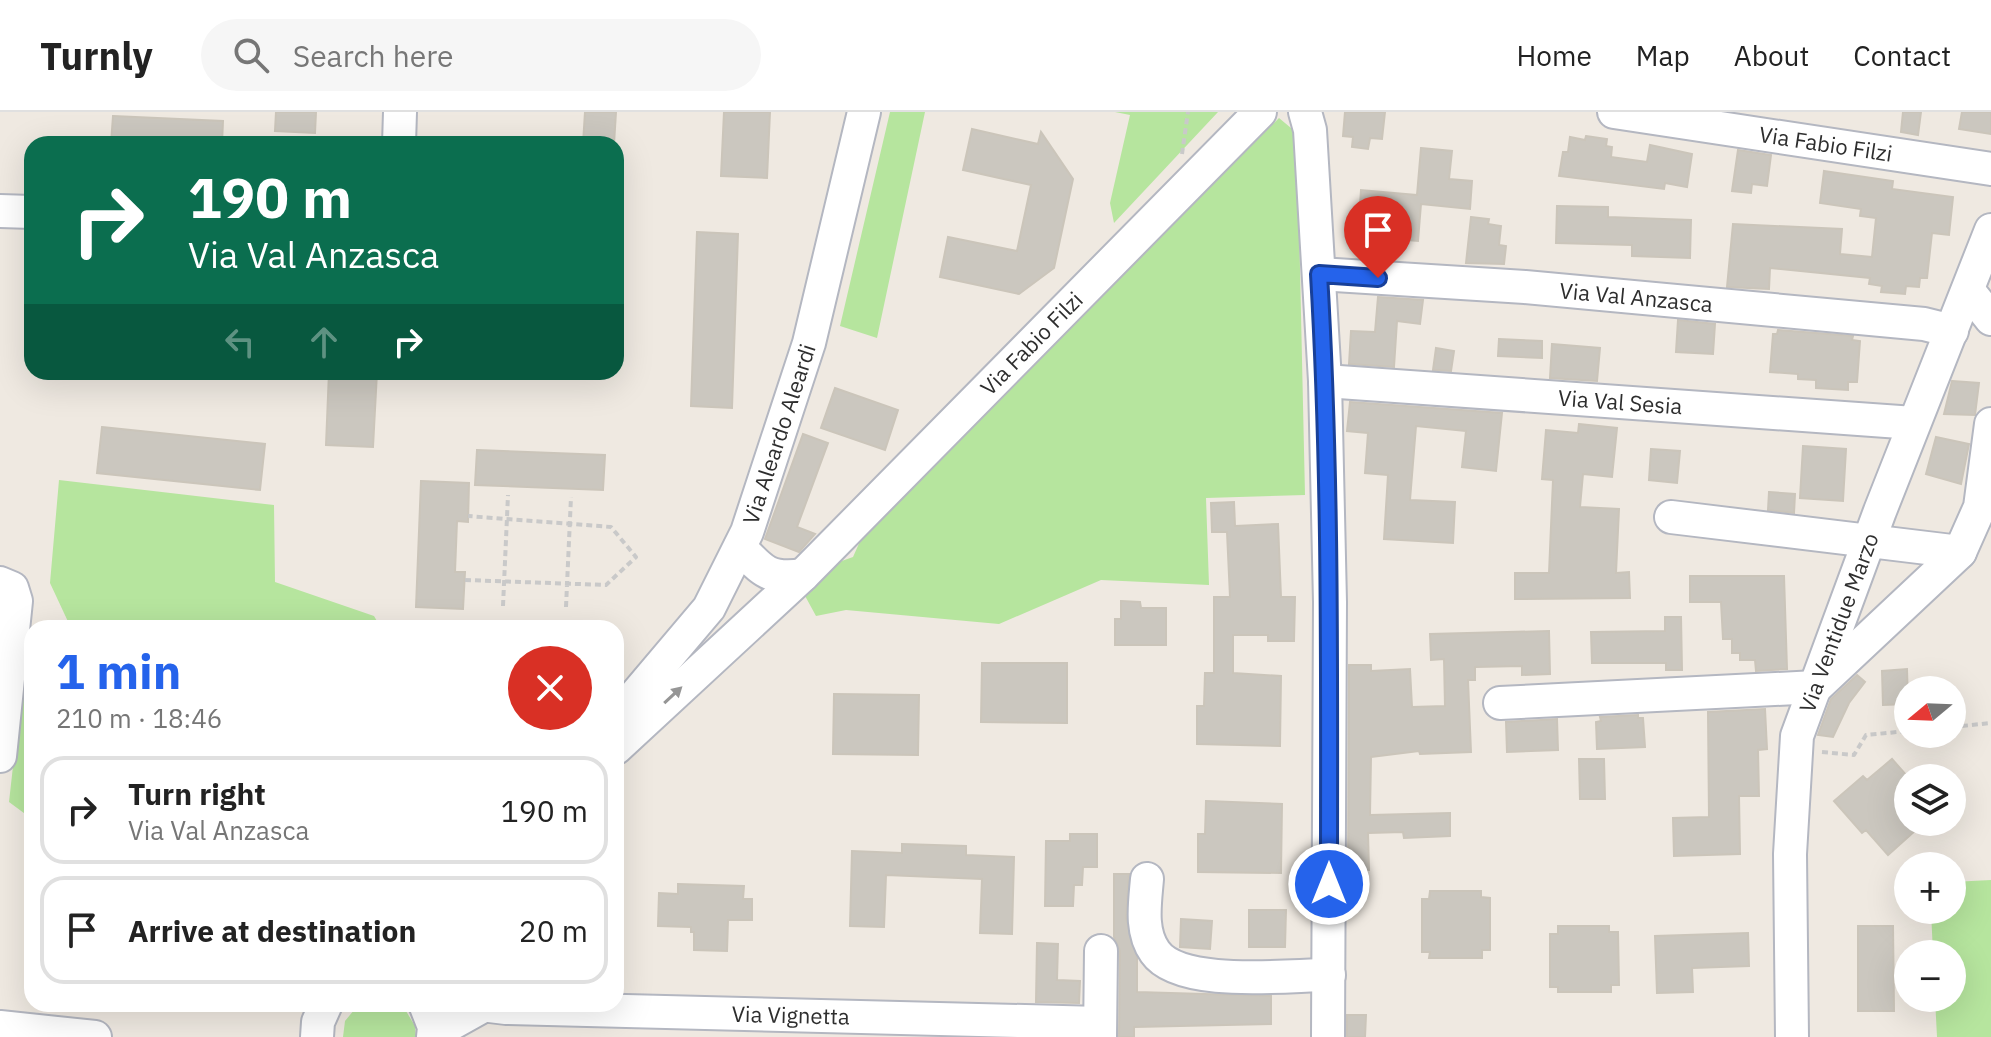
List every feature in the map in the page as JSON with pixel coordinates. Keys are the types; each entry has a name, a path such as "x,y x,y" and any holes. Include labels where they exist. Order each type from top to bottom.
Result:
{"street":[{"path":"399,136 400,112"},
{"name":"Via Aleardo Aleardi","path":"624,709 709,608 736,556 805,357 864,112"},
{"name":"Via Fabio Filzi","path":"624,741 762,616 1260,112"},
{"path":"1305,112 1310,130 1325,381 1330,602 1328,1037"},
{"name":"Via Fabio Filzi","path":"1614,112 1991,169"},
{"path":"0,211 24,212"},
{"name":"Via Ventidue Marzo","path":"1792,1037 1789,969 1796,750 1816,687 1914,423 1991,230"},
{"name":"Via Val Anzasca","path":"1319,274 1525,287 1924,324 1952,331"},
{"path":"1968,290 1991,319"},
{"name":"Via Val Sesia","path":"1325,381 1914,423"},
{"path":"1976,548 1990,432"},
{"path":"1671,517 1976,548"},
{"path":"1500,703 1816,687 1991,535"},
{"path":"736,556 764,573 789,577 803,575"},
{"path":"736,556 742,591 762,616"},
{"path":"762,616 767,596 764,573"},
{"path":"0,583 12,588 16,617 0,756"},
{"path":"1147,879 1144,925 1155,953 1178,969 1205,975 1329,975"},
{"name":"Via Vignetta","path":"562,1012 718,1025 1100,1030 1101,951"},
{"path":"428,1012 434,1027 433,1037"},
{"name":"Via Vignetta","path":"442,1037 449,1025 468,1012"},
{"path":"3,1026 95,1037"}],"path":[{"path":"503,606 508,495"},
{"path":"566,607 571,497"},
{"path":"465,580 606,585 636,557 611,527 468,516"},
{"path":"1966,726 1991,723"},
{"path":"1796,750 1854,755 1866,735 1894,732"}],"green space":[{"path":"890,112 925,112 877,338 840,326"},
{"path":"1115,112 1218,112 1114,223 1110,203 1130,115"},
{"path":"1279,118 1297,133 1305,495 1206,498 1209,585 1101,580 999,624 846,610 816,616 804,594 819,569 853,557 861,539"},
{"path":"59,480 274,505 275,582 374,616 376,620 67,620 50,583"},
{"path":"24,694 24,813 9,802 21,695"},
{"path":"1991,880 1991,1037 1937,1037 1936,1012 1966,1012 1966,940 1932,940 1932,924 1966,924 1966,881"},
{"path":"352,1012 407,1012 415,1026 416,1037 343,1037 345,1021"}],"building":[{"path":"276,112 316,112 315,133 275,131"},
{"path":"585,112 616,112 614,136 584,136"},
{"path":"724,112 770,112 767,178 721,176"},
{"path":"1345,112 1385,112 1382,139 1370,138 1368,149 1352,147 1353,137 1343,136"},
{"path":"1903,112 1921,112 1918,135 1901,132"},
{"path":"1962,112 1991,112 1991,134 1959,129"},
{"path":"113,116 223,121 222,136 112,136"},
{"path":"972,129 1038,144 1041,132 1073,179 1054,268 1019,294 940,277 948,237 1017,251 1031,185 963,170"},
{"path":"1586,136 1607,139 1606,146 1612,147 1611,157 1647,162 1650,145 1692,154 1687,187 1665,183 1664,189 1559,176 1563,152 1568,152 1570,137 1585,140"},
{"path":"1421,148 1452,151 1449,179 1472,181 1470,209 1421,204 1418,241 1358,236 1361,190 1417,195"},
{"path":"1738,150 1771,155 1767,186 1752,184 1751,193 1732,191"},
{"path":"1824,171 1893,181 1892,189 1953,197 1949,235 1932,233 1927,278 1920,278 1919,287 1906,286 1905,294 1881,292 1882,286 1869,284 1870,278 1770,268 1769,289 1727,287 1733,224 1842,229 1840,254 1872,257 1876,218 1860,216 1861,209 1820,203"},
{"path":"1557,206 1608,207 1608,217 1691,220 1690,258 1632,256 1632,245 1556,243"},
{"path":"1471,217 1489,219 1488,224 1501,226 1499,245 1506,246 1504,264 1466,263"},
{"path":"697,232 738,234 732,408 691,406"},
{"path":"1378,297 1423,300 1420,324 1397,321 1394,367 1349,364 1351,331 1375,332"},
{"path":"1678,320 1715,324 1713,354 1676,352"},
{"path":"1778,330 1853,336 1852,340 1860,341 1857,382 1848,382 1848,390 1816,388 1816,380 1798,379 1798,374 1770,372 1773,334 1777,334"},
{"path":"1499,339 1542,341 1542,358 1498,356"},
{"path":"1552,344 1600,348 1597,381 1550,378"},
{"path":"1436,348 1454,351 1451,371 1433,370"},
{"path":"329,380 377,380 373,447 326,445"},
{"path":"1952,381 1979,383 1975,415 1944,414"},
{"path":"835,388 898,410 885,450 821,428"},
{"path":"1350,402 1502,413 1496,471 1462,467 1466,431 1416,426 1410,500 1455,502 1453,543 1384,539 1388,475 1365,473 1368,433 1347,431"},
{"path":"1579,424 1617,428 1612,477 1583,474 1580,507 1619,509 1616,573 1629,572 1630,598 1515,599 1515,573 1549,573 1553,480 1542,479 1546,430 1578,433"},
{"path":"102,427 265,444 260,490 97,473"},
{"path":"803,434 828,443 797,527 815,534 799,552 765,539"},
{"path":"1936,437 1969,444 1961,484 1926,474"},
{"path":"1803,446 1846,449 1843,501 1800,498"},
{"path":"1651,449 1680,451 1677,483 1649,480"},
{"path":"477,450 605,455 603,490 475,485"},
{"path":"421,481 469,483 468,522 457,521 455,572 465,572 463,609 416,607"},
{"path":"1769,492 1795,494 1794,513 1768,510"},
{"path":"1234,502 1235,526 1278,524 1281,597 1295,597 1294,641 1268,641 1268,635 1233,635 1233,673 1281,676 1280,746 1197,744 1197,706 1204,706 1205,673 1214,673 1214,597 1230,597 1227,532 1212,532 1211,503"},
{"path":"1690,576 1784,576 1787,669 1756,671 1755,660 1740,660 1740,653 1732,653 1732,639 1723,639 1721,602 1690,602"},
{"path":"1121,601 1140,602 1141,608 1166,608 1166,645 1115,645 1115,619 1121,619"},
{"path":"1665,617 1681,617 1682,670 1666,670 1666,663 1592,663 1591,632 1665,631"},
{"path":"1549,631 1550,674 1522,675 1522,666 1475,667 1475,680 1468,680 1471,752 1420,754 1419,751 1371,757 1370,815 1450,813 1450,836 1404,838 1403,832 1368,833 1369,870 1348,870 1349,665 1371,665 1371,671 1410,669 1412,707 1445,706 1444,659 1431,660 1430,634"},
{"path":"982,663 1067,663 1067,723 981,722"},
{"path":"1907,669 1907,676 1894,676 1894,705 1883,705 1882,671"},
{"path":"1857,675 1865,682 1849,703 1833,737 1818,735 1831,699"},
{"path":"834,694 919,695 918,755 833,754"},
{"path":"1765,709 1767,749 1758,750 1759,796 1739,796 1740,854 1674,856 1673,818 1709,817 1708,712"},
{"path":"1638,715 1638,718 1643,718 1645,747 1597,749 1596,722 1601,721 1600,717"},
{"path":"1557,719 1558,750 1507,752 1506,722"},
{"path":"1579,759 1604,759 1605,799 1580,799"},
{"path":"1892,759 1896,764 1894,764 1894,836 1909,836 1888,855 1866,830 1862,833 1834,801 1863,776 1867,780"},
{"path":"1206,801 1282,804 1281,873 1198,872 1198,834 1205,834"},
{"path":"1070,834 1097,834 1097,867 1083,867 1082,885 1074,885 1073,906 1045,906 1046,841 1070,841"},
{"path":"902,844 966,846 966,855 1014,857 1012,934 980,933 982,879 886,875 884,927 850,926 852,851 902,853"},
{"path":"1114,874 1129,874 1126,918 1137,958 1137,992 1271,996 1271,1024 1134,1027 1134,1037 1119,1037 1120,951 1114,937"},
{"path":"678,884 744,886 743,899 752,899 752,920 728,920 727,951 694,950 691,927 658,926 659,893 678,894"},
{"path":"1430,891 1481,891 1481,897 1490,898 1490,950 1482,950 1482,958 1429,958 1430,952 1422,952 1422,899 1429,899"},
{"path":"1249,910 1286,910 1285,947 1249,947"},
{"path":"1181,919 1212,921 1210,949 1180,947"},
{"path":"1558,926 1609,926 1609,932 1618,932 1619,985 1611,985 1611,992 1558,992 1558,987 1550,987 1550,934 1558,934"},
{"path":"1858,926 1893,926 1894,1011 1858,1011"},
{"path":"1748,933 1749,966 1692,968 1693,992 1657,993 1655,936"},
{"path":"1037,943 1058,944 1057,980 1080,981 1079,1003 1036,1002"},
{"path":"1347,1015 1366,1015 1365,1037 1347,1037"}],"route":[{"path":"1329,884 1330,602 1325,381 1319,274 1378,278"}]}
